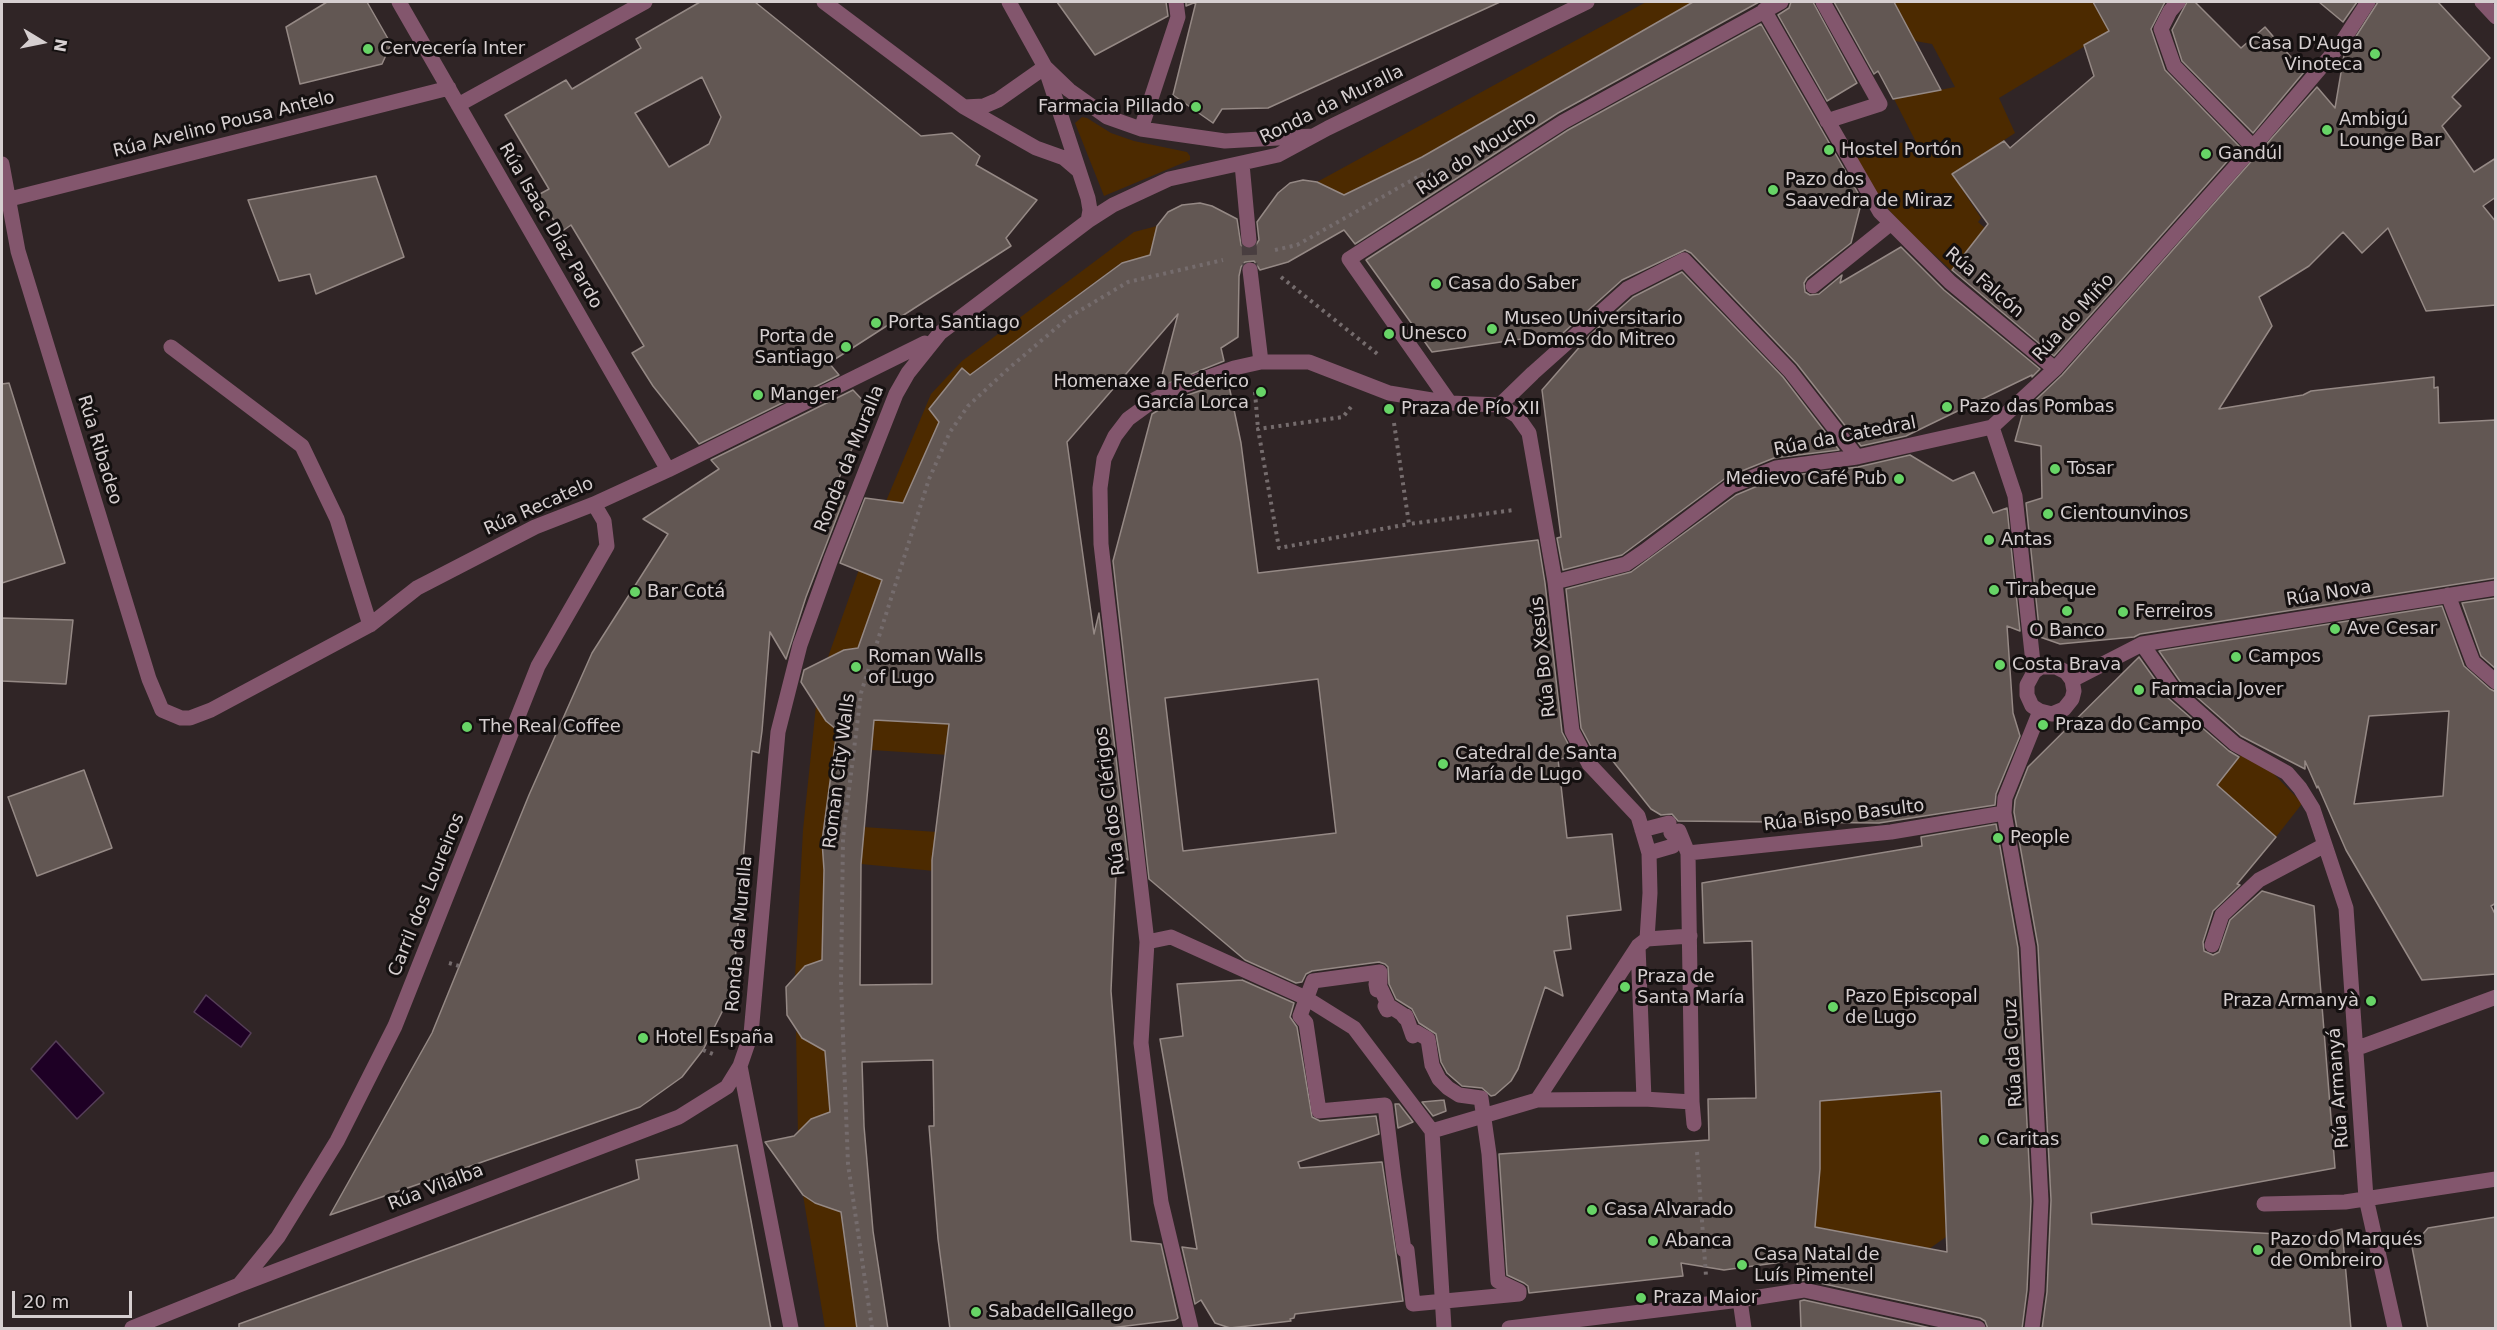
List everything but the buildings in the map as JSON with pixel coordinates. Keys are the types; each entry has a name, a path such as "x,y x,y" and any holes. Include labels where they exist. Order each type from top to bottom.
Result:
{"street":[{"name":"Rúa Isaac Díaz Pardo","path":"399,2 668,470"},
{"path":"458,105 645,2"},
{"path":"824,2 964,107 1036,148 1064,158 1078,170"},
{"path":"1009,2 1045,67 1088,198 1090,210 1088,221"},
{"path":"1141,129 1178,17 1176,2"},
{"name":"Ronda da Muralla","path":"791,1329 740,1066 751,1034 778,732 800,645 831,559 896,394 918,357 940,333 1088,221 1142,190 1169,179 1278,155 1587,2"},
{"name":"Rúa do Moucho","path":"1450,403 1349,259 1563,122 1781,2"},
{"path":"1823,2 1880,104 1827,121"},
{"path":"2178,2 2170,10 2161,29 2174,66 2253,147"},
{"name":"Rúa do Miño","path":"1992,427 2055,369 2253,147 2340,45 2368,2"},
{"path":"2482,2 2496,17"},
{"name":"Rúa Falcón","path":"1764,10 1880,212 1950,282 2055,369"},
{"path":"964,107 984,106 1045,67"},
{"path":"1045,67 1069,90 1098,111 1116,121 1141,129 1225,141 1316,135"},
{"name":"Rúa Avelino Pousa Antelo","path":"5,200 448,88"},
{"name":"Rúa Ribadeo","path":"2,164 5,200 18,251 149,679 162,710"},
{"path":"1242,164 1249,240"},
{"path":"1813,285 1890,224"},
{"path":"1250,270 1261,362 1310,362 1389,393 1450,403 1500,405 1627,290 1684,260 1790,371 1857,457"},
{"name":"Rúa Recatelo","path":"162,710 169,715 190,718 211,710 370,625 417,588 535,526 594,504 668,470 851,377 909,352 940,333"},
{"path":"171,347 302,446 338,519 370,625"},
{"name":"Rúa dos Clérigos","path":"1191,1329 1161,1202 1142,1043 1147,942 1101,544 1100,488 1104,459 1115,436 1128,419 1154,400 1175,389 1234,368 1261,362"},
{"name":"Rúa Bo Xesús","path":"1500,405 1517,416 1529,433 1555,582 1572,731 1589,764 1638,816 1649,853"},
{"path":"1992,427 2016,496 2034,672"},
{"name":"Rúa da Catedral","path":"1555,582 1626,564 1731,486 1776,468 1857,457 1992,427"},
{"name":"Carril dos Loureiros","path":"239,1285 278,1237 337,1141 395,1026 538,666 607,546 604,521 594,504"},
{"name":"Rúa Nova","path":"2142,644 2496,588"},
{"path":"2448,595 2473,662 2496,682"},
{"path":"2072,681 2142,644"},
{"name":"Rúa Armanyá","path":"2142,644 2175,691 2235,744 2287,773 2313,809 2346,908 2366,1198 2395,1329"},
{"path":"2056,667 2066,672 2072,681 2074,691 2072,699 2064,709 2052,714 2032,706 2027,695 2027,685 2034,672 2041,668 2056,667"},
{"path":"2004,813 2005,798 2040,711"},
{"name":"Rúa Bispo Basulto","path":"1688,853 1891,832 2004,813"},
{"name":"Rúa da Cruz","path":"2004,813 2028,947 2041,1201 2037,1291 2032,1329"},
{"path":"1642,830 1671,834"},
{"path":"1644,1099 1643,942 1650,893 1649,853 1671,834 1679,831 1688,853 1694,1124"},
{"path":"2212,945 2222,915 2259,880 2325,845"},
{"path":"1537,1100 1643,942 1690,936"},
{"path":"1147,942 1171,937 1306,998 1354,1028 1432,1131 1444,1329"},
{"path":"1380,972 1380,983 1376,984 1377,990 1381,989 1387,1002 1385,1006 1387,1010 1391,1007 1405,1018 1406,1016 1413,1036 1416,1032 1428,1039 1432,1065 1439,1079 1460,1095 1481,1098 1484,1116 1498,1281 1519,1294 1413,1304 1407,1250 1404,1250 1394,1179 1386,1105 1320,1111 1306,1023 1300,1016 1313,981 1380,972"},
{"path":"2355,1048 2496,997"},
{"name":"Rúa Vilalba","path":"132,1329 239,1285 679,1117 727,1087 740,1066"},
{"path":"1432,1131 1537,1100 1644,1099 1692,1102"},
{"path":"2265,1204 2345,1202 2496,1179"},
{"path":"1509,1329 1804,1290 1978,1329"},
{"path":"1740,1300 1744,1329"}],"path":[{"name":"Roman City Walls","path":"872,1329 848,1164 841,983 843,838 861,693 929,479 950,432 968,406 1069,317 1128,282 1227,259"},
{"path":"1276,270 1282,278 1381,357"},
{"path":"1258,429 1343,417 1367,384"},
{"path":"1254,390 1258,429 1280,548 1409,524 1542,507"},
{"path":"1389,393 1409,524"},
{"path":"703,1050 713,1054"},
{"path":"1694,1124 1709,1304"}],"shaded area":[{"path":"1646,2 1693,2 1422,157 1338,198 1317,182"},
{"path":"1893,2 2093,2 2110,31 1999,98 2015,133 1952,174 1981,218 1978,222 1986,229 1952,271 1906,229 1864,180 1851,145 1916,142 1894,99 1955,87 1932,44 1915,41"},
{"path":"1082,117 1111,133 1134,141 1187,152 1190,160 1104,196 1075,123"},
{"path":"1157,226 1153,243 1154,254 1121,263 970,375 961,368 929,409 939,422 903,503 882,580 858,648 844,650 827,660 868,544 931,394 962,361 1134,232"},
{"path":"816,706 826,721 837,730 822,841 824,870 822,960 805,966 795,977 803,830"},
{"path":"874,720 919,722 962,720 964,756 872,750"},
{"path":"2241,755 2272,772 2301,802 2276,837 2216,784"},
{"path":"863,827 982,835 987,876 861,864"},
{"path":"206,995 251,1033 241,1047 194,1012"},
{"path":"796,1031 802,1038 825,1048 830,1112 798,1135"},
{"path":"56,1041 104,1093 77,1119 31,1069"},
{"path":"1941,1093 1946,1237 1929,1249 1815,1227 1820,1101"},
{"path":"803,1195 815,1203 840,1209 857,1328 825,1328"}],"tunnel":[{"path":"1249,240 1250,270"}],"place":[{"name":"Cervecería Inter","path":"368,49"},
{"name":"Casa D'Auga Vinoteca","path":"2375,54"},
{"name":"Farmacia Pillado","path":"1196,107"},
{"name":"Ambigú Lounge Bar","path":"2327,130"},
{"name":"Hostel Portón","path":"1829,150"},
{"name":"Gandúl","path":"2206,154"},
{"name":"Pazo dos Saavedra de Miraz","path":"1773,190"},
{"name":"Casa do Saber","path":"1436,284"},
{"name":"Porta Santiago","path":"876,323"},
{"name":"Museo Universitario A Domos do Mitreo","path":"1492,329"},
{"name":"Unesco","path":"1389,334"},
{"name":"Porta de Santiago","path":"846,347"},
{"name":"Homenaxe a Federico García Lorca","path":"1261,392"},
{"name":"Manger","path":"758,395"},
{"name":"Pazo das Pombas","path":"1947,407"},
{"name":"Praza de Pío XII","path":"1389,409"},
{"name":"Tosar","path":"2055,469"},
{"name":"Medievo Café Pub","path":"1899,479"},
{"name":"Cientounvinos","path":"2048,514"},
{"name":"Antas","path":"1989,540"},
{"name":"Tirabeque","path":"1994,590"},
{"name":"Bar Cotá","path":"635,592"},
{"name":"O Banco","path":"2067,611"},
{"name":"Ferreiros","path":"2123,612"},
{"name":"Ave Cesar","path":"2335,629"},
{"name":"Campos","path":"2236,657"},
{"name":"Costa Brava","path":"2000,665"},
{"name":"Roman Walls of Lugo","path":"856,667"},
{"name":"Farmacia Jover","path":"2139,690"},
{"name":"Praza do Campo","path":"2043,725"},
{"name":"The Real Coffee","path":"467,727"},
{"name":"Catedral de Santa María de Lugo","path":"1443,764"},
{"name":"People","path":"1998,838"},
{"name":"Praza de Santa María","path":"1625,987"},
{"name":"Praza Armanyà","path":"2371,1001"},
{"name":"Pazo Episcopal de Lugo","path":"1833,1007"},
{"name":"Hotel España","path":"643,1038"},
{"name":"Caritas","path":"1984,1140"},
{"name":"Casa Alvarado","path":"1592,1210"},
{"name":"Abanca","path":"1653,1241"},
{"name":"Pazo do Marqués de Ombreiro","path":"2258,1250"},
{"name":"Casa Natal de Luís Pimentel","path":"1742,1265"},
{"name":"Praza Maior","path":"1641,1298"},
{"name":"SabadellGallego","path":"976,1312"}]}
